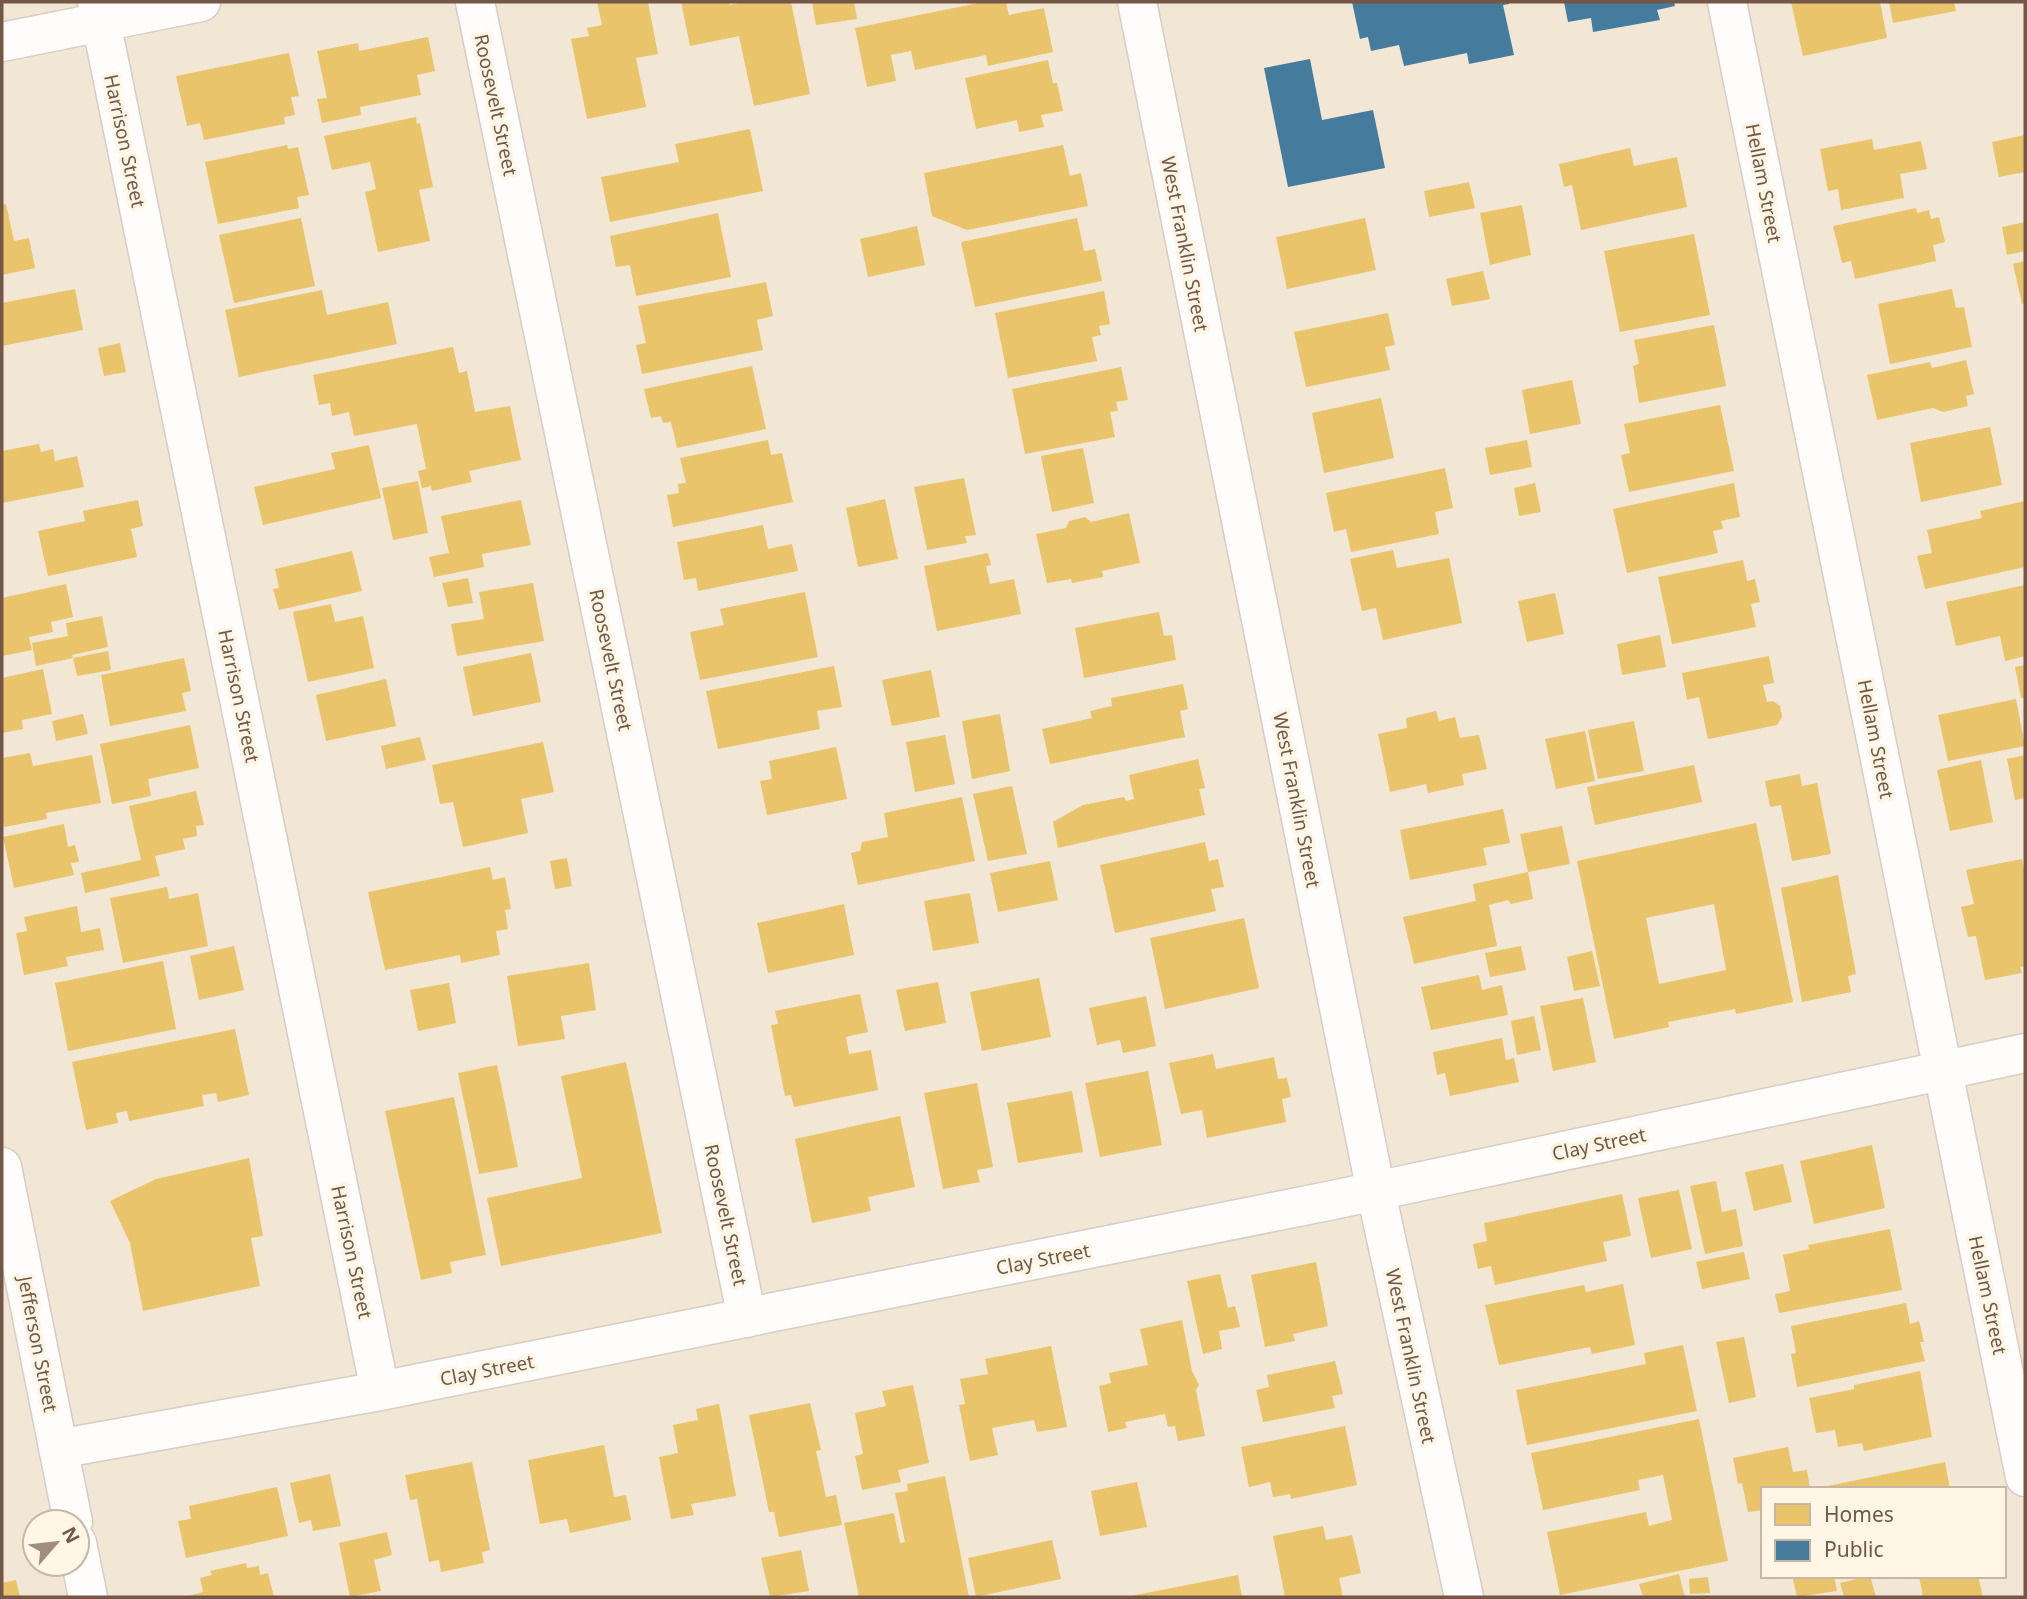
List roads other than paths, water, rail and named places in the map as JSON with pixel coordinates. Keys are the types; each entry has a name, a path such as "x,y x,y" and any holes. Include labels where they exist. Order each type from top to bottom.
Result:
{"street":[{"path":"2,42 99,12 201,2"},
{"name":"Roosevelt Street","path":"475,2 747,1318"},
{"name":"West Franklin Street","path":"1137,2 1376,1192 1464,1597"},
{"name":"Hellam Street","path":"1727,2 2025,1477"},
{"name":"Harrison Street","path":"99,12 380,1391"},
{"name":"Clay Street","path":"58,1449 380,1391 1376,1192 2025,1053"},
{"name":"Jefferson Street","path":"2,1167 13,1283 58,1449 70,1508"},
{"path":"84,1578 88,1597"}]}
